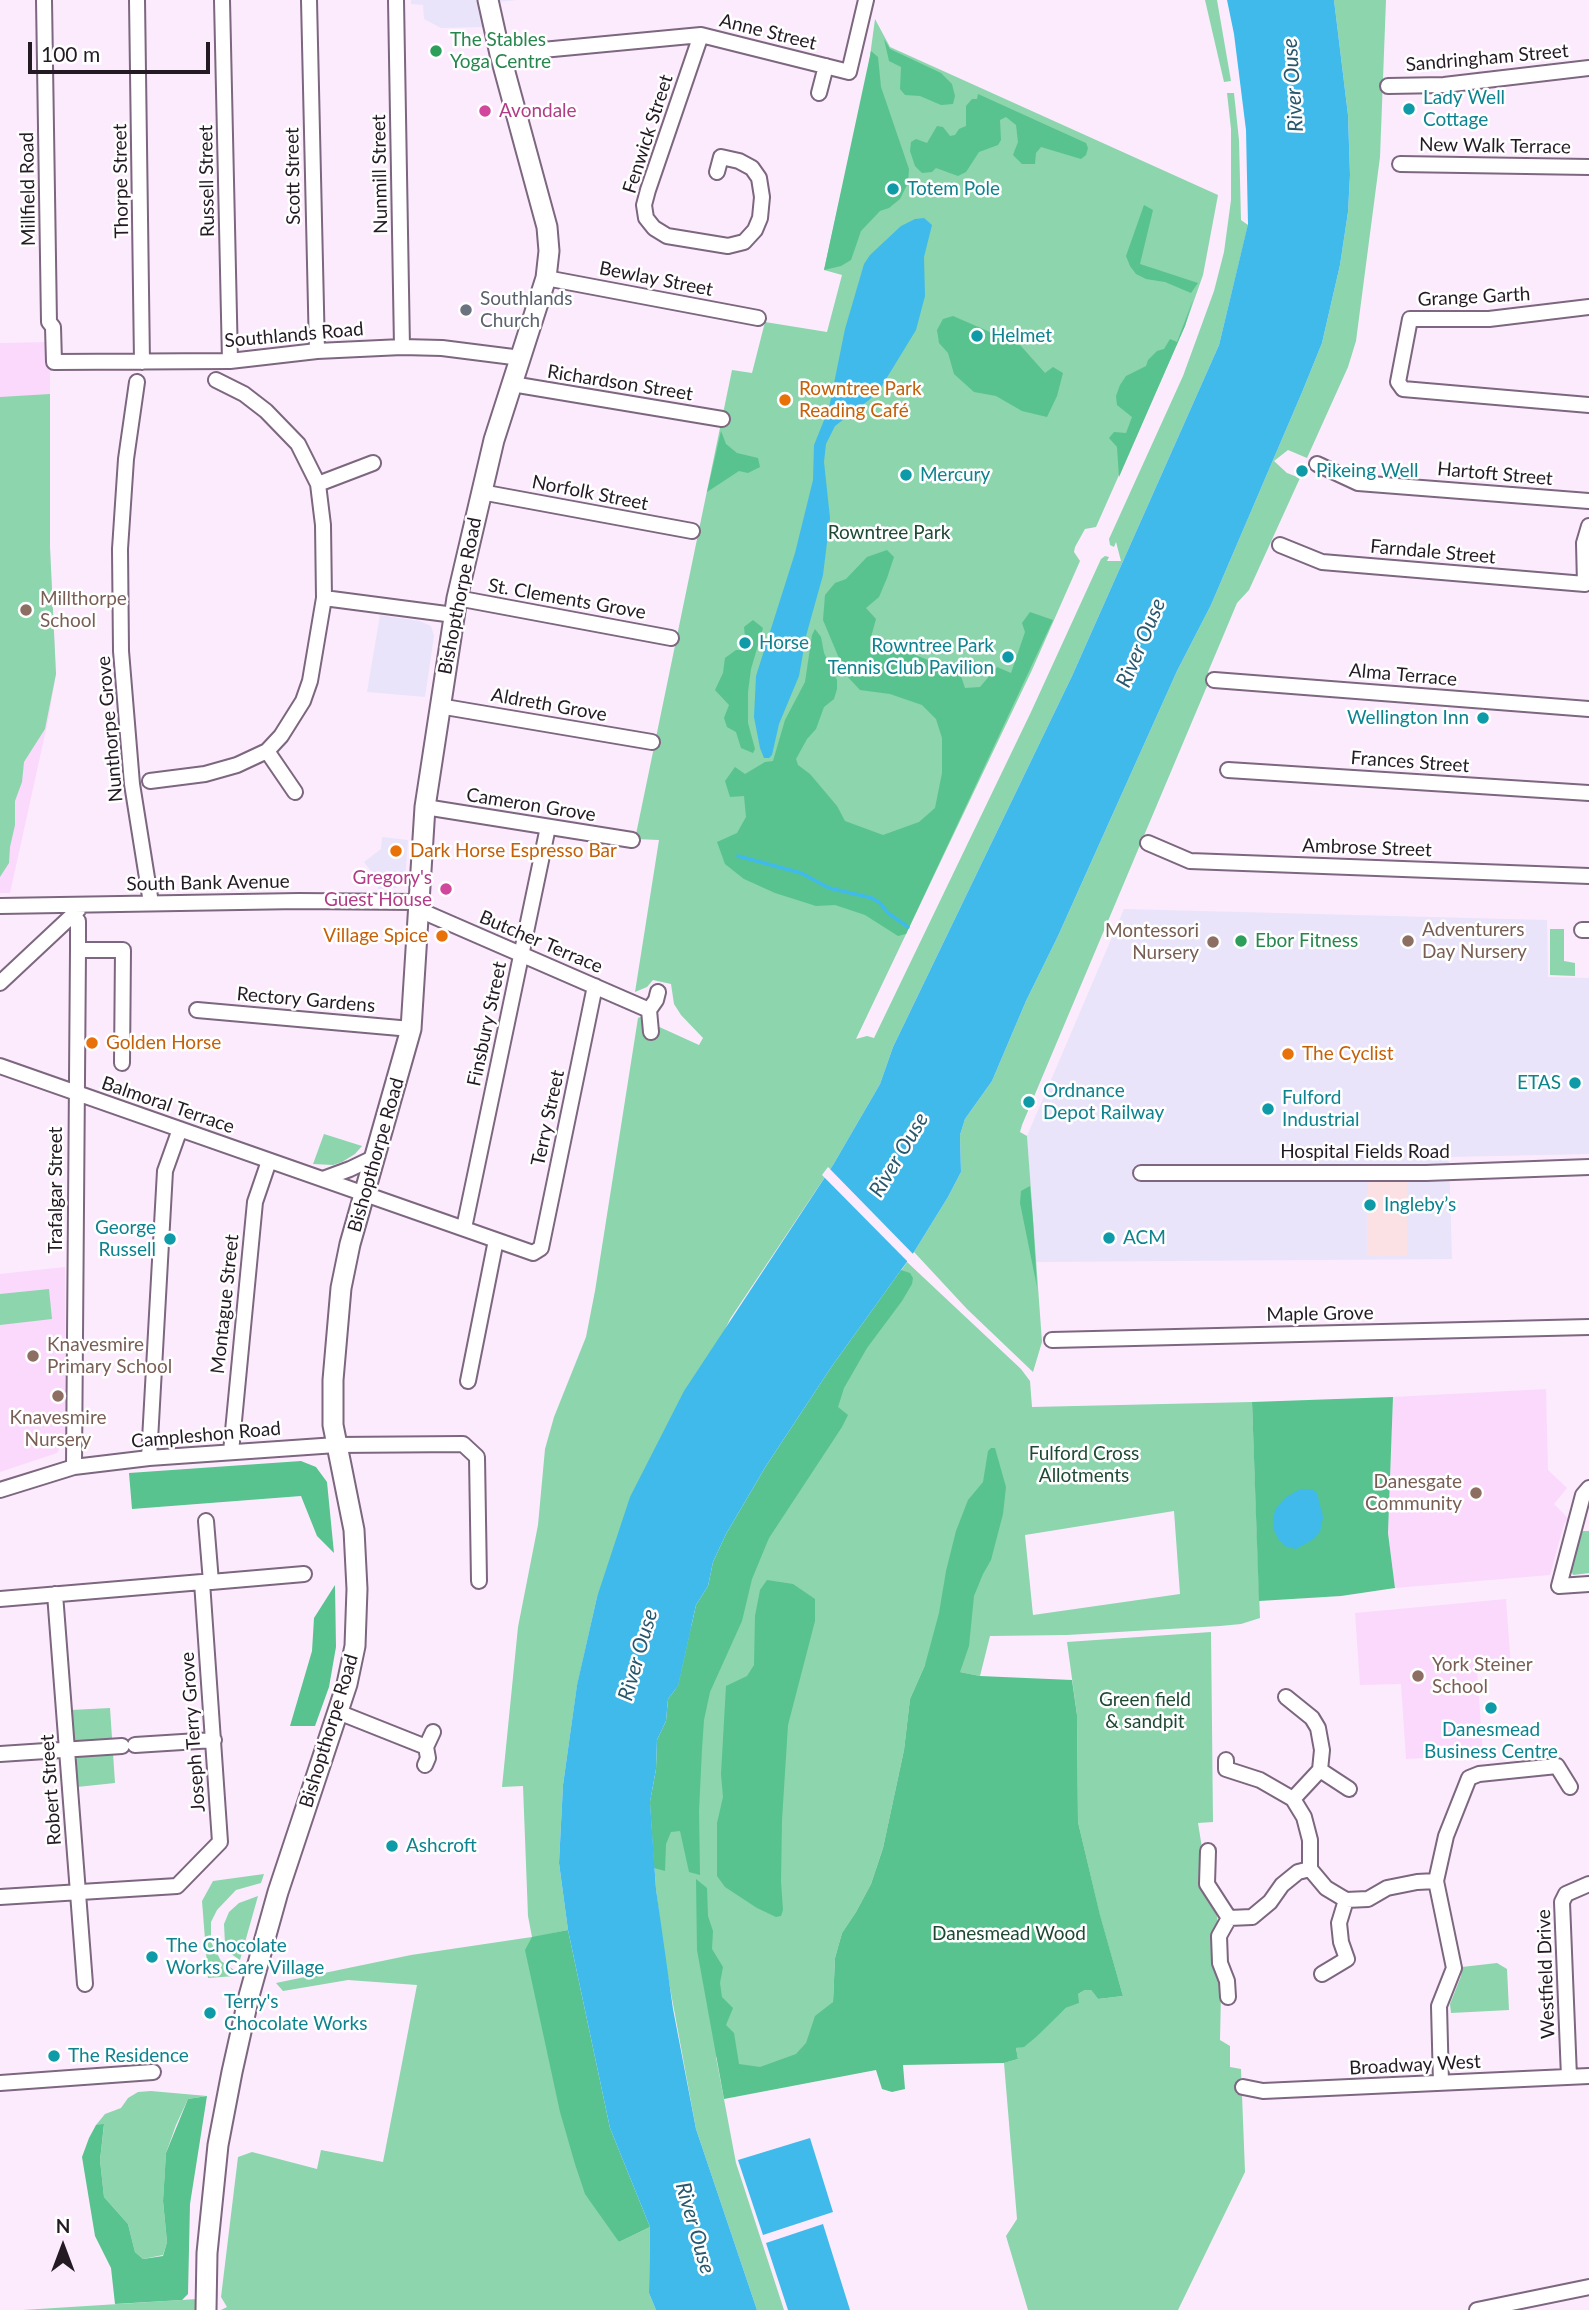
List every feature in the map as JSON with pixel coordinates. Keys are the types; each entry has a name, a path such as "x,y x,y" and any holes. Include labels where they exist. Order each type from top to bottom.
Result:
{"street":[{"name":"Millfield Road","path":"44,0 49,321 53,327 54,362 68,362"},
{"name":"Thorpe Street","path":"137,0 142,362"},
{"name":"Russell Street","path":"222,0 230,361"},
{"name":"Scott Street","path":"309,0 317,351"},
{"name":"Nunmill Street","path":"396,0 402,347"},
{"name":"Bishopthorpe Road","path":"206,2310 207,2253 218,2145 249,1996 278,1892 348,1684 355,1646 357,1589 352,1515 336,1444 333,1380 341,1288 350,1244 411,1029 425,807 455,606 494,440 546,278 549,251 547,227 488,0"},
{"name":"Anne Street","path":"500,54 701,35 849,72 866,0"},
{"name":"Fenwick Street","path":"701,35 648,190 644,205 646,218 654,228 667,236 728,246 744,242 755,230 760,218 762,197 759,178 752,168 739,161 721,157 717,172"},
{"name":"Anne Street","path":"819,93 826,66"},
{"name":"Sandringham Street","path":"1388,86 1469,82 1589,68"},
{"name":"New Walk Terrace","path":"1399,164 1589,167"},
{"name":"Bewlay Street","path":"546,278 758,318"},
{"name":"Grange Garth","path":"1589,307 1489,319 1410,319 1398,382 1403,389 1589,405"},
{"name":"Southlands Road","path":"68,362 230,361 317,351 402,347 442,348 521,358"},
{"path":"150,781 205,774 237,765 267,751 286,729 303,701 310,681 324,598 323,525 318,484 298,444 282,426 244,394 216,380"},
{"name":"Nunthorpe Grove","path":"137,382 126,459 120,549 121,651 132,784 151,904"},
{"name":"Richardson Street","path":"512,384 722,419"},
{"path":"318,484 373,463"},
{"name":"Hartoft Street","path":"1317,464 1359,483 1589,501"},
{"name":"Norfolk Street","path":"481,492 692,531"},
{"name":"Farndale Street","path":"1280,545 1322,562 1585,584 1584,543 1589,526"},
{"name":"St. Clements Grove","path":"324,598 455,606 671,638"},
{"name":"Alma Terrace","path":"1214,680 1589,709"},
{"name":"Aldreth Grove","path":"439,706 652,742"},
{"path":"267,751 295,793"},
{"name":"Frances Street","path":"1227,770 1589,793"},
{"name":"Cameron Grove","path":"425,807 632,840"},
{"name":"Finsbury Street","path":"464,1228 548,827"},
{"name":"Ambrose Street","path":"1148,843 1189,861 1589,876"},
{"name":"South Bank Avenue","path":"0,906 78,910 151,904 417,906"},
{"name":"Butcher Terrace","path":"417,906 649,1010"},
{"path":"0,983 78,910"},
{"name":"Trafalgar Street","path":"74,1467 78,910"},
{"path":"78,950 123,950 122,1063"},
{"name":"Terry Street","path":"533,1253 541,1248 595,986"},
{"path":"651,1032 649,1010 658,992"},
{"name":"Rectory Gardens","path":"197,1010 411,1029"},
{"name":"Balmoral Terrace","path":"0,1066 533,1253"},
{"path":"149,1458 165,1171 180,1129"},
{"path":"323,1179 375,1157"},
{"name":"Montague Street","path":"231,1452 255,1202 269,1161"},
{"name":"Hospital Fields Road","path":"1141,1173 1426,1172 1589,1167"},
{"path":"468,1381 496,1240"},
{"name":"Maple Grove","path":"1052,1340 1589,1327"},
{"name":"Campleshon Road","path":"0,1490 74,1467 149,1458 336,1444 463,1444 477,1457 479,1581"},
{"path":"1589,1488 1583,1495 1584,1518 1559,1586 1589,1584"},
{"name":"Joseph Terry Grove","path":"0,1897 177,1886 220,1842 206,1521"},
{"path":"0,1599 304,1574"},
{"name":"Robert Street","path":"55,1594 85,1984"},
{"path":"1286,1697 1312,1718 1318,1728 1322,1751 1320,1770 1293,1800"},
{"path":"338,1712 426,1747"},
{"path":"425,1765 428,1758 426,1747 433,1732"},
{"path":"0,1754 214,1740"},
{"path":"1226,1760 1226,1769 1261,1780 1293,1800 1304,1817 1310,1840 1310,1869 1326,1888 1346,1900 1368,1899 1387,1888 1436,1881"},
{"path":"1441,2083 1439,2006 1454,1968 1436,1881 1446,1836 1469,1778 1479,1774 1557,1766 1570,1787"},
{"path":"1320,1770 1349,1789"},
{"path":"1208,1851 1207,1884 1229,1918"},
{"path":"1229,1918 1252,1917 1270,1902 1282,1885 1298,1872 1310,1869"},
{"name":"Westfield Drive","path":"1569,2077 1562,1902 1566,1894 1589,1884"},
{"path":"1322,1974 1350,1961 1341,1942 1339,1923 1346,1900"},
{"path":"1228,1997 1227,1981 1220,1963 1219,1936 1229,1918"},
{"path":"0,2083 153,2072"},
{"name":"Broadway West","path":"1242,2087 1263,2091 1589,2076"},
{"path":"1477,2310 1589,2287"}],"shaded area":[{"path":"411,0 517,0 482,4 485,27 441,28 424,19 423,5 411,4"},
{"name":"Millthorpe School","path":"50,342 50,547 56,674 10,893 0,893 0,343"},
{"path":"380,615 420,621 431,626 434,636 425,697 367,692"},
{"path":"382,837 408,840 405,881 396,888 378,889 378,880 364,862 381,849"},
{"path":"1124,909 1547,920 1548,977 1589,978 1589,1154 1449,1157 1452,1259 1035,1262 1027,1136"},
{"path":"1369,1181 1407,1182 1408,1256 1367,1256"},
{"name":"Knavesmire Primary School","path":"65,1267 66,1438 57,1453 0,1472 0,1274"},
{"name":"Danesgate Community","path":"1546,1389 1548,1470 1567,1488 1554,1504 1568,1518 1550,1575 1395,1588 1388,1533 1393,1397"},
{"name":"York Steiner School","path":"1506,1599 1511,1667 1477,1670 1483,1755 1406,1759 1401,1684 1360,1685 1355,1613"}],"green space":[{"path":"1205,0 1217,0 1231,81 1224,82"},
{"path":"1334,0 1386,0 1380,157 1356,341 1348,367 1307,458 1288,450 1274,461 1287,473 1300,478 1249,590 1237,603 1208,672 1210,679 1022,1125 1020,1132 1027,1136 1042,1342 1033,1372 967,1309 914,1252 961,1172 960,1135 965,1119 992,1081 1177,671 1211,605 1322,343 1340,265 1350,175 1348,115"},
{"name":"Rowntree Park","path":"875,19 890,47 1218,195 1203,275 1185,326 1096,527 1085,529 1075,547 1074,552 1080,561 1032,670 856,1039 867,1036 874,1038 1031,712 1101,559 1105,556 1109,557 1107,561 1121,561 1116,542 1114,547 1110,545 1109,539 1183,376 1214,291 1224,252 1231,200 1231,129 1227,93 1234,93 1239,140 1241,220 1248,225 1219,345 1072,676 893,1047 880,1084 833,1165 730,1319 597,1597 577,1686 563,1785 559,1863 568,1930 532,1938 619,2242 650,2227 649,2293 656,2310 221,2310 227,2307 221,2297 238,2157 252,2152 317,2169 321,2150 383,2162 417,1985 348,1980 283,1991 276,1983 411,1955 532,1937 528,1916 523,1786 502,1787 518,1627 538,1525 545,1449 554,1417 586,1337 638,1018 643,1016 655,1025 699,1045 703,1038 674,1004 671,984 653,980 647,987 635,992 659,840 635,839 732,370 752,373 765,322 827,332 842,275 824,270 868,71"},
{"path":"884,39 890,49 941,73 952,84 955,96 953,104 941,105 920,96 905,95 900,89 901,67 889,61"},
{"path":"871,51 878,57 881,87 909,169 908,183 900,199 880,211 861,231 851,260 841,266 824,270"},
{"path":"978,94 1086,143 1086,155 1081,159 1041,147 1036,153 1035,164 1022,164 1013,155 1018,142 1016,125 1006,117 1000,120 1001,140 998,145 979,152 966,172 958,176 936,168 932,172 922,173 915,166 910,151 911,142 916,139 927,143 937,126 943,127 950,136 955,135 959,129 966,126 966,106 972,99 977,99"},
{"path":"1144,205 1153,210 1140,264 1198,283 1191,293 1165,282 1146,279 1136,274 1130,266 1126,256"},
{"path":"1193,300 1185,326 1119,477 1117,447 1109,438 1114,432 1126,433 1132,417 1117,405 1116,396 1120,385 1126,376 1146,366 1148,360 1157,351 1164,349 1170,339 1177,342"},
{"path":"953,316 1020,345 1045,373 1053,367 1063,373 1057,396 1047,417 1022,411 996,396 974,392 954,374 948,353 939,343 937,330 943,319"},
{"name":"Millthorpe School","path":"50,394 50,547 56,674 45,729 24,762 22,782 15,801 15,825 9,863 0,877 0,397"},
{"path":"721,431 726,444 737,453 758,458 760,467 748,473 739,471 707,492"},
{"path":"887,550 894,557 887,578 879,597 866,608 876,619 871,637 960,673 965,688 980,687 997,667 1011,673 1025,632 1022,623 1030,612 1053,620 906,934 898,936 865,915 835,905 816,906 775,893 744,879 725,864 717,842 737,833 746,817 744,796 730,797 725,781 735,767 745,774 765,762 773,761 785,720 805,682 815,629 821,637 824,653 837,680 837,689 834,699 824,707 816,729 796,759 798,765 810,774 837,806 845,821 883,835 919,822 935,808 942,773 942,738 936,719 922,705 890,694 860,690 846,675 823,620 825,595 835,583 846,579 867,557"},
{"path":"753,620 763,628 751,669 748,692 748,723 755,749 753,753 741,748 736,732 727,727 724,718 729,705 715,690 723,673 725,658 736,650 747,650 749,642 745,637 744,627"},
{"path":"1550,929 1564,929 1564,961 1575,963 1575,976 1550,975"},
{"path":"324,1134 362,1146 342,1162 333,1165 313,1164"},
{"path":"1030,1186 1037,1287 1020,1203 1021,1191"},
{"name":"Fulford Cross Allotments","path":"907,1262 1021,1369 1030,1381 1032,1407 1252,1402 1260,1618 1241,1624 1220,1626 1067,1635 990,1636 980,1676 925,1665 910,1699 904,1750 883,1848 871,1884 842,1933 835,1958 833,2002 810,2047 778,2066 742,2069 716,2057 736,2163 784,2310 757,2310 696,2129 664,1955 650,1802 689,1630","holes":["1174,1511 1180,1594 1033,1615 1025,1535"]},
{"path":"901,1270 910,1273 912,1284 867,1348 844,1388 838,1407 848,1415 842,1427 769,1538 752,1579 742,1621 710,1692 702,1749 700,1875 689,1872 680,1831 671,1832 666,1844 665,1871 654,1868 650,1802 656,1769 657,1740 666,1721 668,1699 678,1686 696,1605 708,1586 713,1562 726,1534 766,1466 832,1366"},
{"path":"49,1289 52,1319 0,1325 0,1294"},
{"path":"1393,1397 1388,1533 1395,1588 1341,1596 1259,1601 1252,1402"},
{"name":"Danesmead Wood","path":"995,1448 1006,1487 1003,1514 991,1560 974,1596 969,1646 960,1672 980,1676 1072,1680 1077,1715 1078,1822 1123,1996 1098,1999 1091,1990 1078,1994 1079,2003 1066,2008 1024,2047 1016,2048 1018,2059 1004,2063 903,2065 905,2089 892,2092 882,2089 876,2070 724,2099 697,1950 696,1879 707,1888 708,1916 713,1931 712,1949 723,1967 720,1983 722,1997 733,2008 726,2025 734,2033 739,2064 760,2067 796,2054 806,2043 815,2016 833,2002 835,1958 842,1933 871,1884 883,1848 904,1750 910,1699 925,1665 956,1531 968,1500 983,1482 988,1451"},
{"path":"301,1461 316,1467 327,1482 334,1553 317,1536 301,1496 132,1509 129,1473"},
{"path":"1589,1531 1589,1573 1573,1575 1570,1568 1579,1534"},
{"path":"767,1580 793,1584 815,1599 815,1621 788,1725 782,1820 783,1910 781,1916 776,1917 725,1887 717,1876 717,1823 723,1797 721,1774 726,1686 747,1676 754,1665 755,1616 760,1590"},
{"path":"335,1585 336,1647 329,1687 315,1726 290,1726 312,1651 314,1618"},
{"name":"Green field & sandpit","path":"1211,1632 1213,1822 1198,1823 1202,1848 1200,1879 1217,1916 1221,1993 1220,2040 1230,2046 1230,2067 1241,2069 1245,2172 1178,2310 1028,2310 1006,2236 1017,2219 1004,2063 1018,2059 1016,2048 1024,2046 1066,2008 1078,2003 1078,1994 1085,1990 1091,1990 1098,1999 1123,1996 1100,1916 1078,1822 1077,1715 1067,1642"},
{"path":"110,1708 115,1783 77,1787 71,1710"},
{"path":"264,1874 261,1883 236,1890 217,1910 211,1922 211,1942 221,1961 237,1972 235,1976 208,1978 202,1901 213,1881"},
{"path":"258,1896 240,1960 231,1954 225,1944 224,1924 229,1912 239,1903"},
{"path":"568,1930 610,2128 650,2227 619,2242 585,2194 575,2164 560,2112 525,1950 532,1937"},
{"path":"1497,1963 1507,1969 1509,2010 1451,2013 1450,2004 1462,1967"},
{"path":"138,2092 207,2096 188,2099 176,2125 166,2153 163,2201 167,2242 163,2255 143,2259 135,2252 128,2224 104,2197 100,2160 104,2125 96,2125 105,2114 121,2108 128,2098"},
{"path":"207,2096 190,2204 188,2294 182,2300 115,2304 111,2268 95,2236 82,2157 89,2138 96,2125 104,2124 100,2160 104,2197 128,2224 135,2252 143,2259 163,2256 167,2242 163,2201 166,2153 188,2099"},
{"path":"196,2299 196,2310 23,2310 182,2300"}],"water":[{"name":"River Ouse","path":"1227,0 1334,0 1348,115 1350,175 1340,265 1322,343 1211,605 1177,671 992,1081 965,1119 960,1135 961,1172 914,1252 832,1366 766,1466 726,1534 713,1562 708,1586 696,1605 678,1686 668,1699 666,1721 657,1740 656,1769 650,1802 656,1889 673,2009 696,2129 757,2310 656,2310 649,2293 650,2227 610,2128 568,1930 559,1863 563,1785 577,1685 597,1597 630,1497 684,1391 833,1165 880,1084 893,1047 1072,676 1219,345 1248,224 1246,130"},
{"path":"924,218 932,225 924,257 925,296 916,330 880,389 835,426 826,444 824,462 830,518 823,575 806,636 799,676 779,724 772,755 764,758 754,717 756,676 795,553 813,480 814,445 829,408 845,329 864,264 901,226"},
{"path":"1300,1489 1312,1489 1317,1493 1323,1517 1320,1532 1314,1539 1296,1549 1287,1547 1279,1540 1273,1520 1275,1510 1285,1498"},
{"path":"810,2138 833,2212 763,2235 738,2160"},
{"path":"823,2224 850,2310 788,2310 766,2243"}],"pier":[{"path":"828,1167 915,1256 910,1264 822,1175"}],"waterway":[{"path":"738,856 801,873 829,888 872,898 908,927"}],"place":[{"name":"The Stables Yoga Centre","path":"436,51"},
{"name":"Lady Well Cottage","path":"1409,109"},
{"name":"Avondale","path":"485,111"},
{"name":"Totem Pole","path":"893,189"},
{"name":"Southlands Church","path":"466,310"},
{"name":"Helmet","path":"977,336"},
{"name":"Rowntree Park Reading Café","path":"785,400"},
{"name":"Pikeing Well","path":"1302,471"},
{"name":"Mercury","path":"906,475"},
{"name":"Millthorpe School","path":"26,610"},
{"name":"Horse","path":"745,643"},
{"name":"Rowntree Park Tennis Club Pavilion","path":"1008,657"},
{"name":"Wellington Inn","path":"1483,718"},
{"name":"Dark Horse Espresso Bar","path":"396,851"},
{"name":"Gregory's Guest House","path":"446,889"},
{"name":"Village Spice","path":"442,936"},
{"name":"Ebor Fitness","path":"1241,941"},
{"name":"Adventurers Day Nursery","path":"1408,941"},
{"name":"Montessori Nursery","path":"1213,942"},
{"name":"Golden Horse","path":"92,1043"},
{"name":"The Cyclist","path":"1288,1054"},
{"name":"ETAS","path":"1575,1083"},
{"name":"Ordnance Depot Railway","path":"1029,1102"},
{"name":"Fulford Industrial","path":"1268,1109"},
{"name":"Ingleby’s","path":"1370,1205"},
{"name":"ACM","path":"1109,1238"},
{"name":"George Russell","path":"170,1239"},
{"name":"Knavesmire Primary School","path":"33,1356"},
{"name":"Knavesmire Nursery","path":"58,1396"},
{"name":"Danesgate Community","path":"1476,1493"},
{"name":"York Steiner School","path":"1418,1676"},
{"name":"Danesmead Business Centre","path":"1491,1708"},
{"name":"Ashcroft","path":"392,1846"},
{"name":"The Chocolate Works Care Village","path":"152,1957"},
{"name":"Terry's Chocolate Works","path":"210,2013"},
{"name":"The Residence","path":"54,2056"}]}
